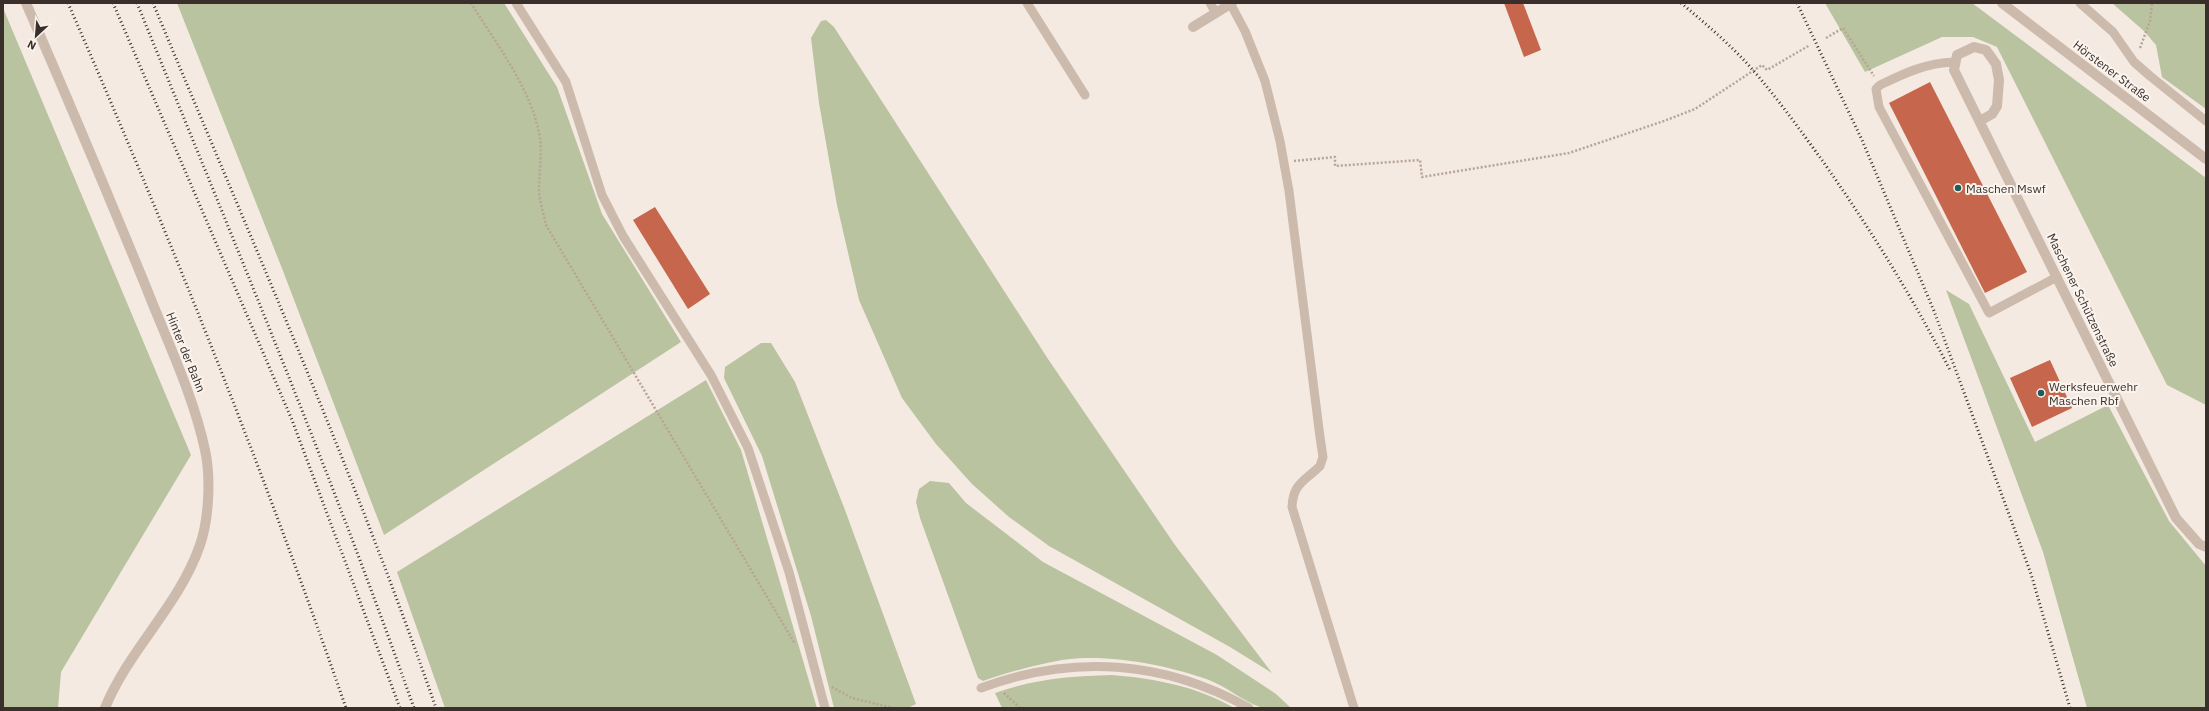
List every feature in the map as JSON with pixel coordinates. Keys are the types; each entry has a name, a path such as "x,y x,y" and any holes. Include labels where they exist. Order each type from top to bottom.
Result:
{"street":[{"name":"Hinter der Bahn","path":"26,3 89,147 191,400 206,452 208,501 200,544 184,584 128,662 105,708"},
{"path":"1193,27 1231,3"},
{"name":"Hörstener Straße","path":"2002,3 2206,159"},
{"path":"1954,62 1957,54 1974,47 1986,50 1996,64 1999,80 1996,106 1992,114 1980,122"},
{"name":"Maschener Schützenstraße","path":"1954,62 1954,70 2176,518 2200,544 2206,547"}],"lane":[{"path":"516,3 566,82 602,195 623,236 711,375 748,448 789,572 825,708"},
{"path":"1027,3 1085,95"},
{"path":"1210,3 1216,13"},
{"path":"1231,3 1245,31 1265,81 1285,162 1323,457 1320,466 1296,488 1292,497 1292,507 1354,708"},
{"path":"2080,3 2113,32 2134,62 2206,121"},
{"path":"1954,62 1936,63 1913,70 1880,85 1876,89 1879,106 1989,312 2057,277"},
{"path":"981,688 1011,677 1067,666 1123,667 1184,679 1203,686 1249,708"}],"path":[{"path":"471,3 512,70 529,102 540,137 541,165 539,194 546,225 794,643 800,650 810,654"},
{"path":"2134,62 2150,21 2152,3"},
{"path":"1826,38 1844,28 1880,85"},
{"path":"1285,162 1335,156 1335,166 1420,160 1422,177 1569,153 1686,114 1762,65 1767,70 1810,45"},
{"path":"829,684 832,688 852,698 893,708"},
{"path":"994,684 1020,708"}],"green space":[{"path":"177,3 504,3 557,87 602,214 681,342 384,535 283,271"},
{"path":"1825,3 1972,3 2206,178 2206,405 2167,385 1997,47 1973,37 1942,37 1865,72"},
{"path":"2112,3 2206,3 2206,109 2162,77 2156,45 2144,31"},
{"path":"3,8 191,455 61,672 58,708 3,708"},
{"path":"826,20 834,27 1048,359 1175,545 1272,673 1230,647 1049,546 1009,517 972,484 936,444 902,398 859,300 837,205 819,103 811,38 821,21"},
{"path":"1946,290 1969,304 2035,442 2108,405 2169,521 2206,566 2206,708 2087,708 2043,552"},
{"path":"761,343 771,343 795,382 845,510 916,704 908,708 834,708 811,616 762,456 724,378 725,367"},
{"path":"706,380 741,450 817,708 445,708 397,572"},
{"path":"930,481 949,483 966,503 1043,562 1217,655 1276,694 1291,708 1263,708 1209,680 1156,665 1117,659 1079,658 1062,660 1022,669 983,681 978,678 920,518 916,502 919,489"},
{"path":"1112,675 1143,678 1191,689 1206,694 1234,708 1002,708 995,693 1038,681 1082,676"}],"building":[{"path":"1504,3 1523,3 1541,50 1524,57"},
{"name":"Maschen Mswf","path":"1930,82 2027,272 1985,293 1889,103"},
{"path":"655,207 710,294 688,309 633,220"},
{"name":"Werksfeuerwehr Maschen Rbf","path":"2050,360 2072,408 2032,427 2010,378"}],"railway":[{"path":"68,3 106,90 214,352 282,530 346,708"},
{"path":"113,3 292,420 400,708"},
{"path":"137,3 349,530 414,708"},
{"path":"153,3 336,442 404,619 436,708"},
{"path":"1681,3 1744,60 1798,127 1875,239 1950,370"},
{"path":"1797,3 1862,140 1934,311 2031,574 2070,708"}],"place":[{"name":"Maschen Mswf","path":"1958,188"},
{"name":"Werksfeuerwehr Maschen Rbf","path":"2041,393"}]}
